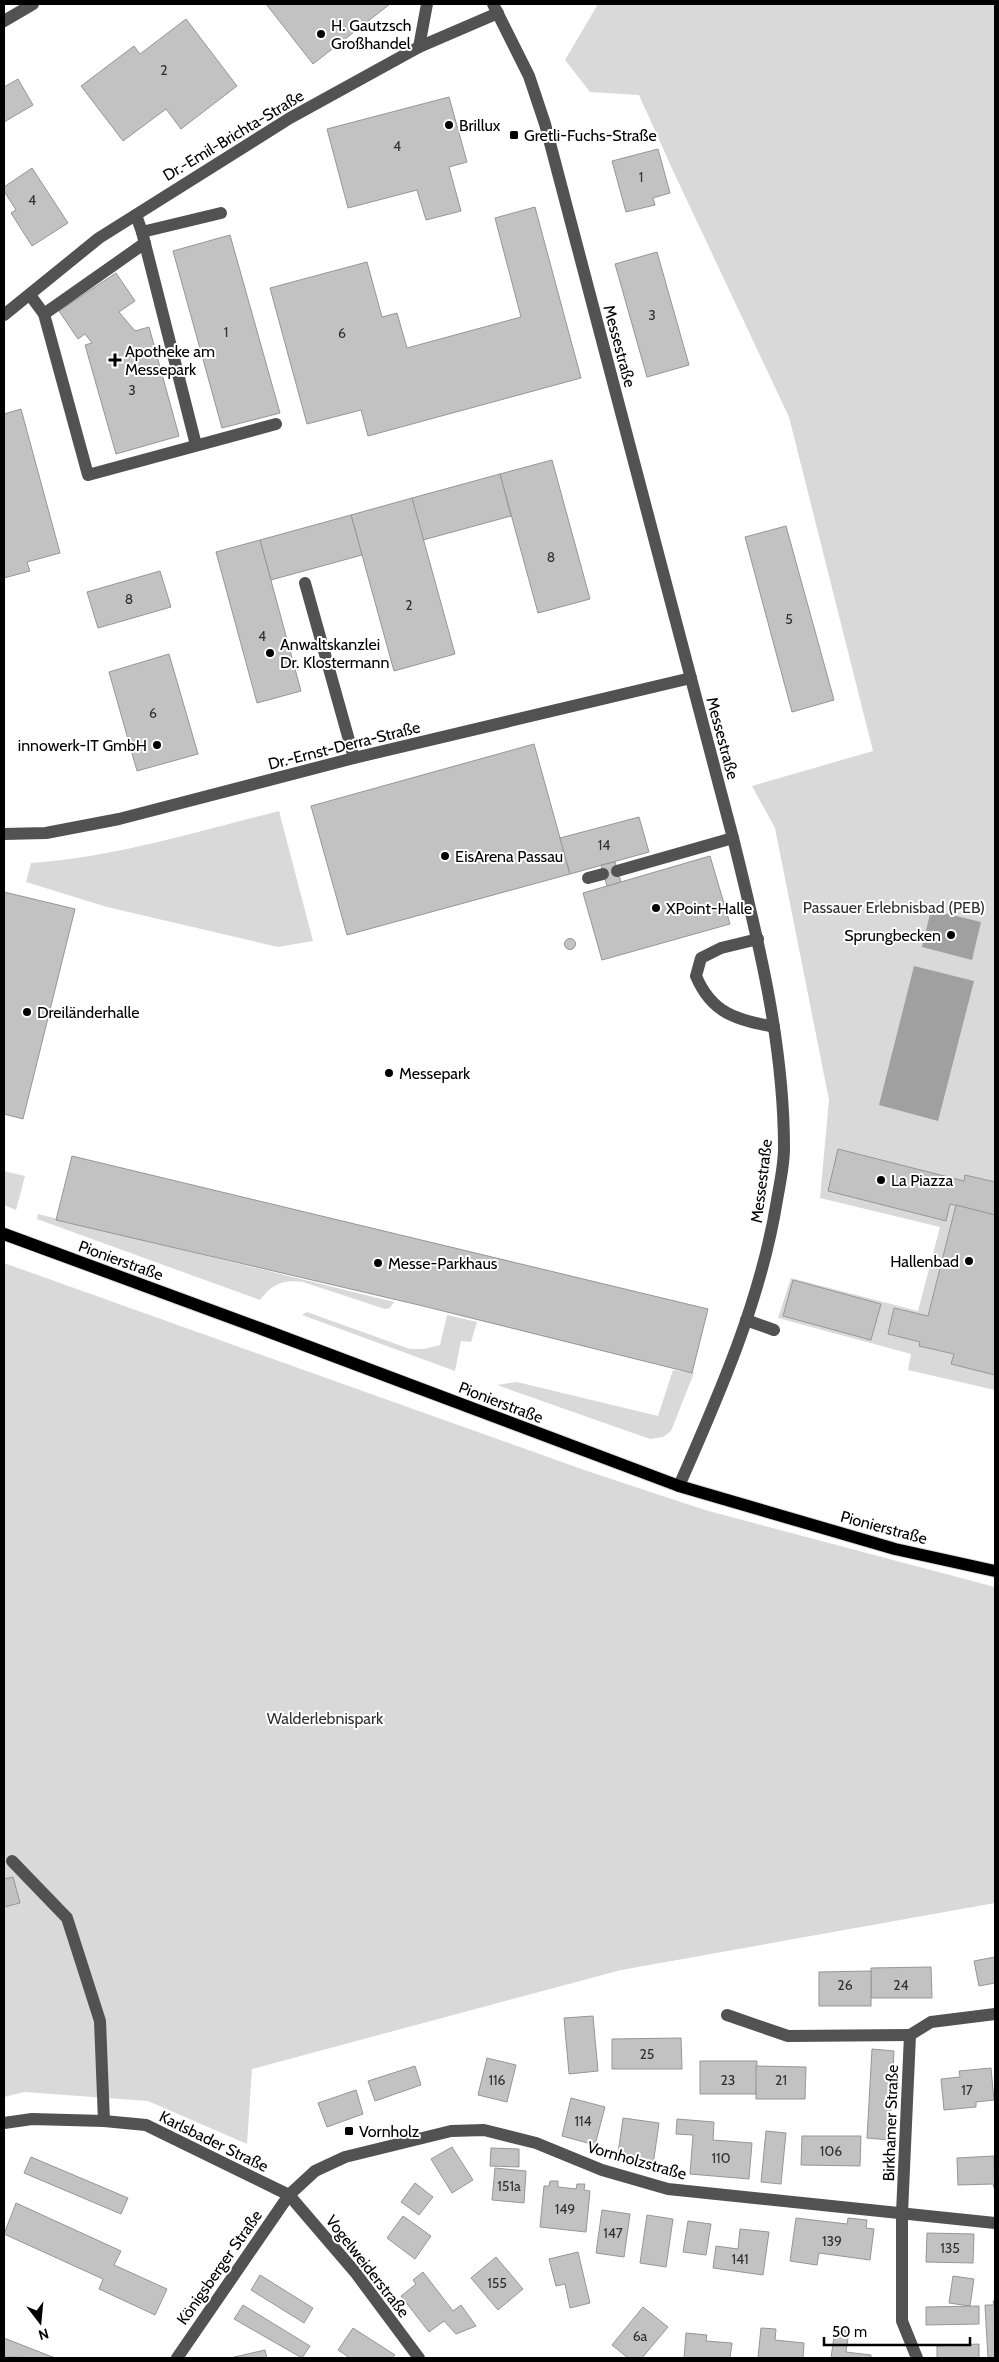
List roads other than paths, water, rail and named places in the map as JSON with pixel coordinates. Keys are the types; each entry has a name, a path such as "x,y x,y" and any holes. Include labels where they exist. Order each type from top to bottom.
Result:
{"main road":[{"name":"Pionierstraße","path":"4,1234 678,1486 895,1549 995,1571"}],"street":[{"path":"4,21 33,4"},
{"path":"419,47 427,4"},
{"name":"Dr.-Emil-Brichta-Straße","path":"4,315 99,238 290,118 419,47 496,8"},
{"name":"Messestraße","path":"496,8 529,76 545,124 733,838 758,939 774,1027 784,1149 772,1230 761,1276 746,1320 678,1486"},
{"path":"44,314 144,238 221,213"},
{"path":"136,215 144,238 196,445"},
{"path":"30,295 44,314 88,475 276,424"},
{"path":"305,583 354,758"},
{"name":"Dr.-Ernst-Derra-Straße","path":"4,834 46,834 119,819 354,758 691,678"},
{"path":"617,871 733,838"},
{"path":"588,878 603,874"},
{"path":"758,939 722,948 701,958 696,976 702,991 719,1010 746,1021 774,1027"},
{"path":"746,1320 774,1330"},
{"path":"12,1860 66,1918 100,2021 104,2121"},
{"path":"727,2015 788,2036 910,2035 931,2022 995,2014"},
{"name":"Birkhamer Straße","path":"910,2035 902,2213 902,2321 917,2358"},
{"name":"Karlsbader Straße","path":"4,2123 32,2120 104,2121 146,2125 289,2195"},
{"name":"Vornholzstraße","path":"289,2195 315,2171 345,2157 451,2131 484,2130 536,2144 602,2170 668,2189 737,2198 995,2223"},
{"name":"Königsberger Straße","path":"177,2358 289,2195"},
{"name":"Vogelweiderstraße","path":"289,2195 355,2272 419,2358"}],"place":[{"name":"H. Gautzsch Großhandel","path":"321,34"},
{"name":"Brillux","path":"449,125"},
{"name":"Gretli-Fuchs-Straße","path":"514,135"},
{"name":"Apotheke am Messepark","path":"115,360"},
{"name":"Anwaltskanzlei Dr. Klostermann","path":"270,653"},
{"name":"innowerk-IT GmbH","path":"157,745"},
{"name":"EisArena Passau","path":"445,856"},
{"name":"XPoint-Halle","path":"656,908"},
{"name":"Sprungbecken","path":"951,935"},
{"name":"Dreiländerhalle","path":"27,1012"},
{"name":"Messepark","path":"389,1073"},
{"name":"La Piazza","path":"881,1180"},
{"name":"Hallenbad","path":"969,1261"},
{"name":"Messe-Parkhaus","path":"378,1263"},
{"name":"Vornholz","path":"349,2131"}],"park label":[{"name":"Passauer Erlebnisbad (PEB)","path":"894,907"},
{"name":"Walderlebnispark","path":"325,1718"}]}
